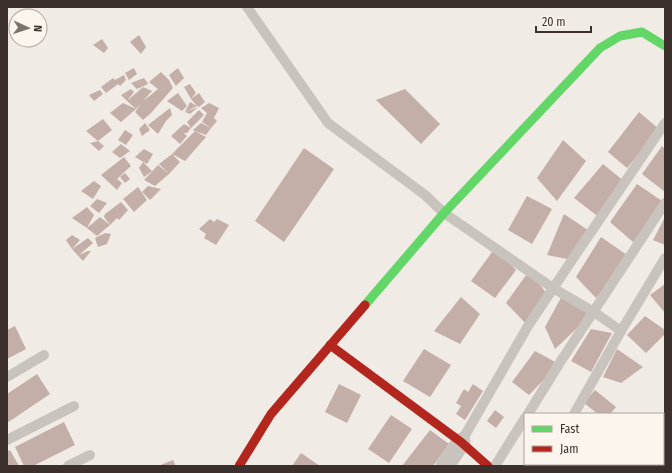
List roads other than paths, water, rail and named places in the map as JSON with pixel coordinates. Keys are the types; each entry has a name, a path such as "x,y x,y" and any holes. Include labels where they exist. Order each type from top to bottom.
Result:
{"street":[{"path":"239,466 271,414 444,213 600,48 620,36 642,32 665,46"},
{"path":"330,345 461,442 488,466"},
{"path":"445,466 461,442"}],"lane":[{"path":"247,7 328,123 425,195 444,213 553,288 594,312 621,331"},
{"path":"461,442 524,333 665,123"},
{"path":"529,413 559,364 665,203"},
{"path":"575,413 621,331 665,258"},
{"path":"7,377 44,355"},
{"path":"7,440 74,406"},
{"path":"495,466 524,420"},
{"path":"68,466 90,455"}]}
